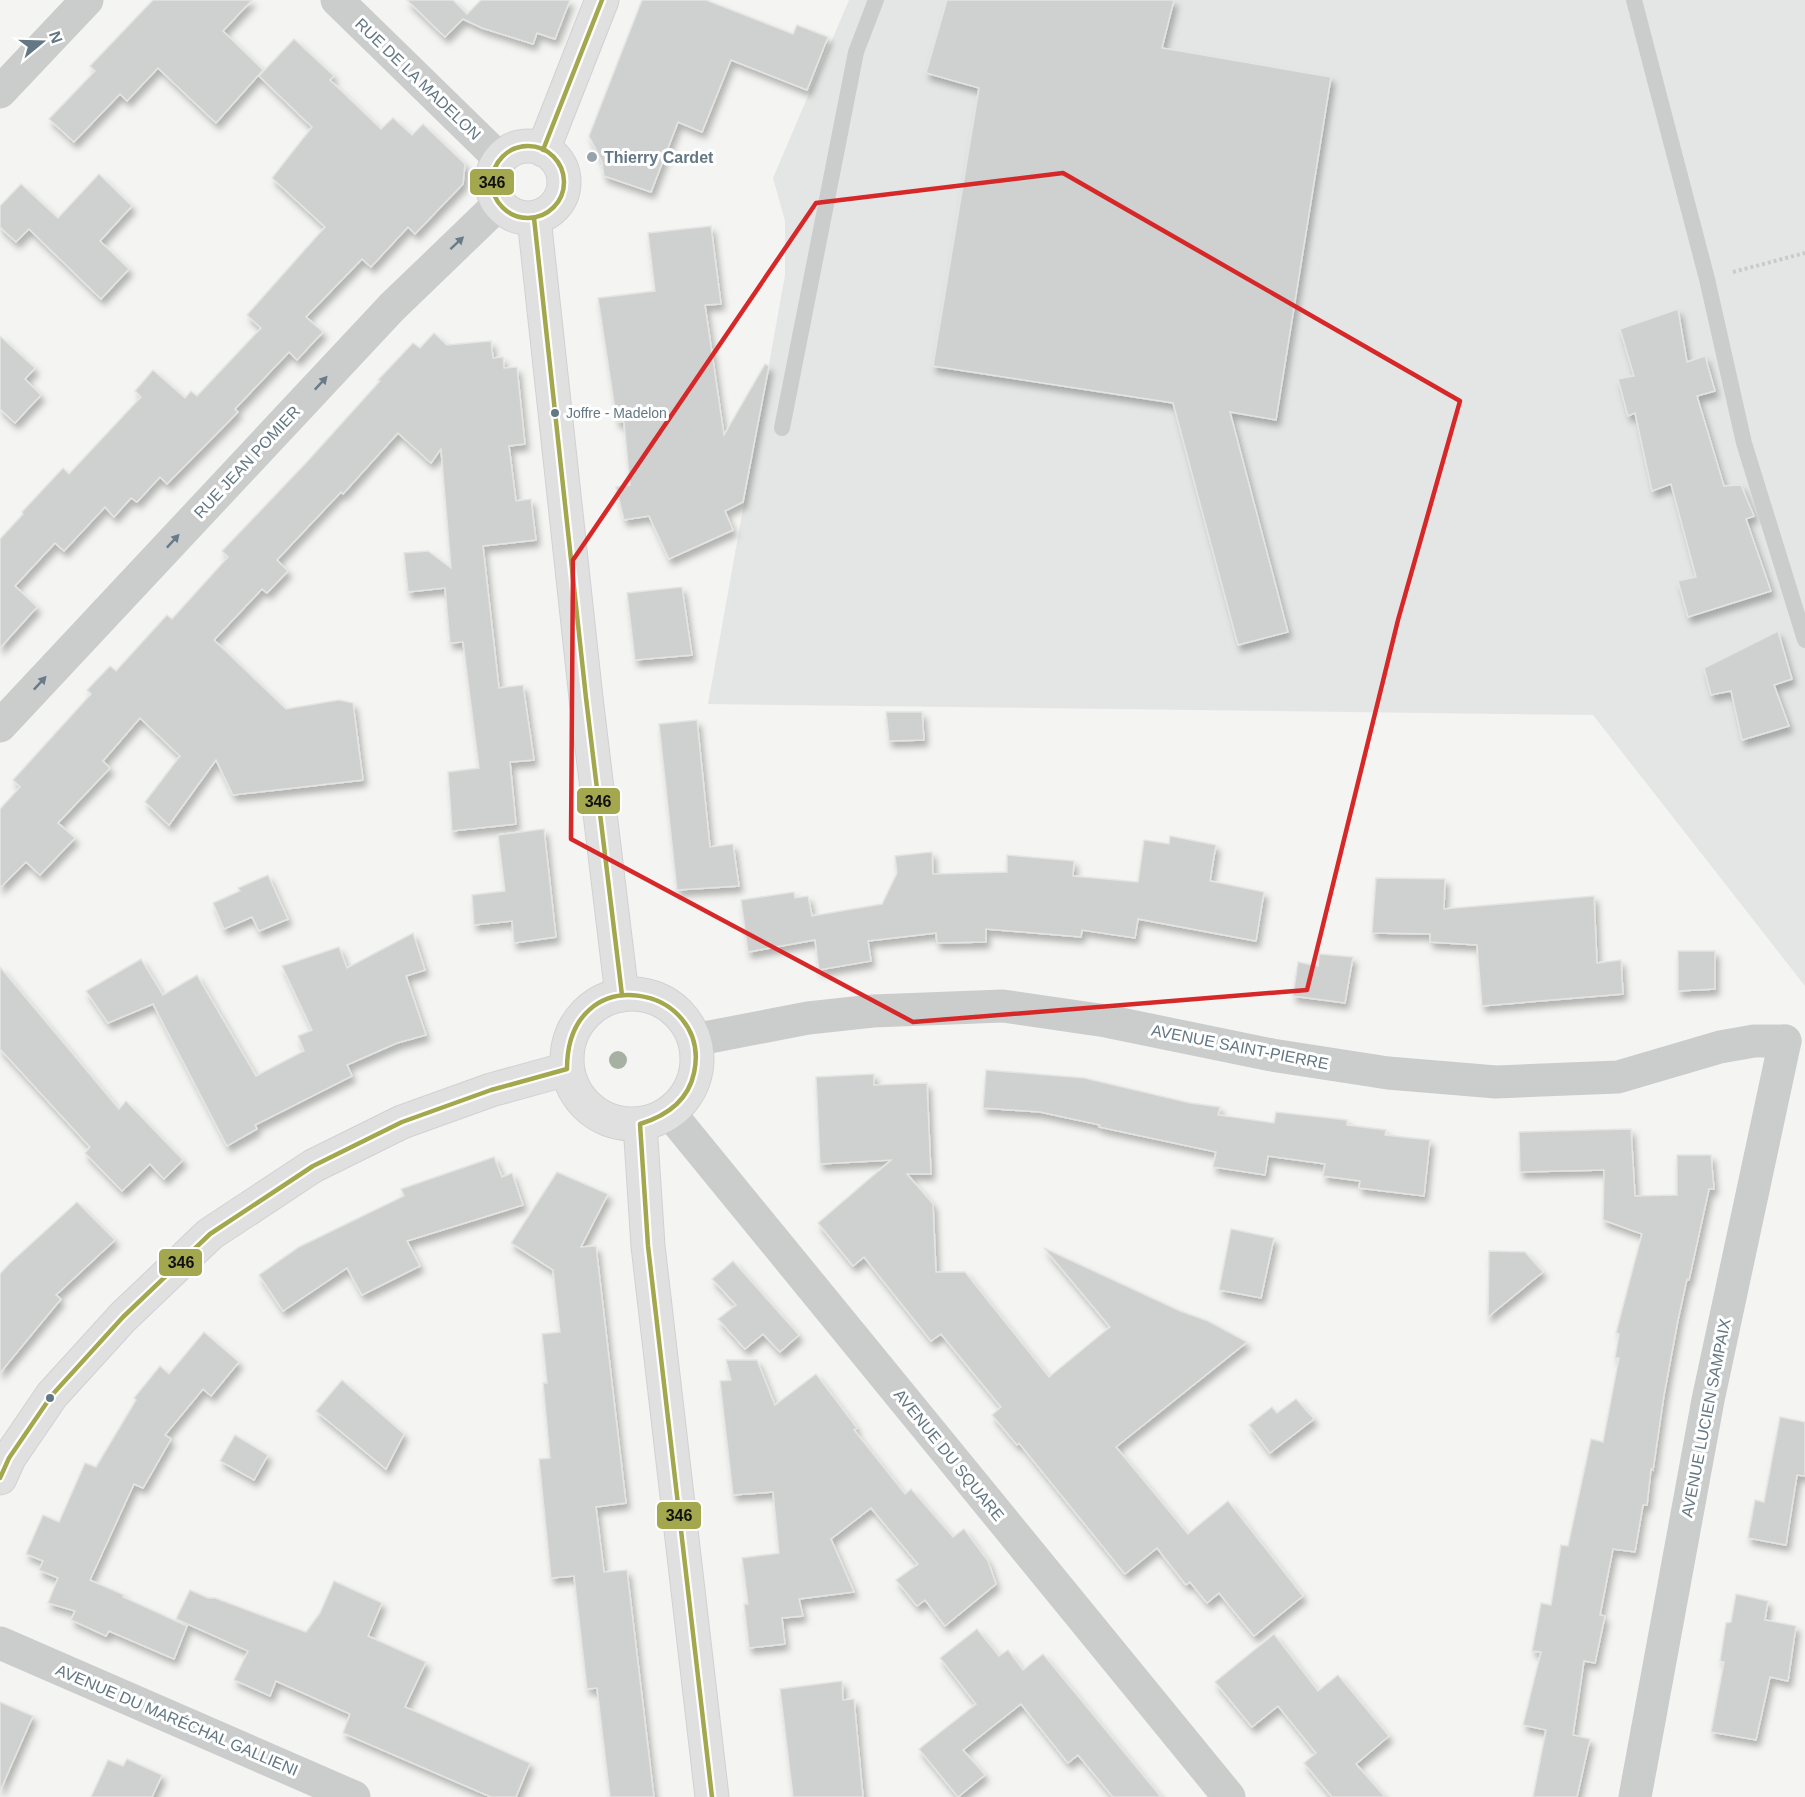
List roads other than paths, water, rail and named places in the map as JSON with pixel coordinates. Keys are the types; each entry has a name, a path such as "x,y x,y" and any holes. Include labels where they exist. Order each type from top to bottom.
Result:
{"street":[{"path":"0,92 87,0"},
{"name":"RUE DE LA MADELON","path":"337,0 500,159"},
{"path":"543,150 602,0"},
{"path":"532,146 543,150 552,156 564,176 561,198 545,214 534,218 515,216 499,204 494,193 492,181 494,169 509,151 532,146"},
{"name":"RUE JEAN POMIER","path":"0,726 392,307 499,204"},
{"path":"534,218 586,698 622,995"},
{"path":"635,994 661,1001 673,1009 686,1023 693,1040 697,1061 689,1090 681,1102 654,1118 622,1124 601,1117 587,1107 576,1094 567,1069 568,1048 573,1029 581,1017 606,999 622,995 635,994"},
{"name":"AVENUE SAINT-PIERRE","path":"693,1040 830,1015 1003,1006 1106,1021 1272,1055 1388,1072 1496,1082 1618,1077 1720,1047 1754,1041 1795,1048"},
{"name":"AVENUE LUCIEN SAMPAIX","path":"1635,1797 1708,1400 1795,1048"},
{"path":"0,1478 9,1458 52,1395 123,1317 210,1234 313,1166 402,1122 491,1090 567,1069"},
{"path":"654,1118 648,1246 712,1797"},
{"name":"AVENUE DU SQUARE","path":"654,1118 1229,1797"},
{"name":"AVENUE DU MARÉCHAL GALLIENI","path":"0,1643 354,1797"}],"lane":[{"path":"782,428 856,52 876,0"},
{"path":"1634,0 1707,279 1744,443 1805,640"}],"place":[{"name":"Thierry Cardet","path":"592,157"},
{"name":"Joffre - Madelon","path":"555,413"}]}
